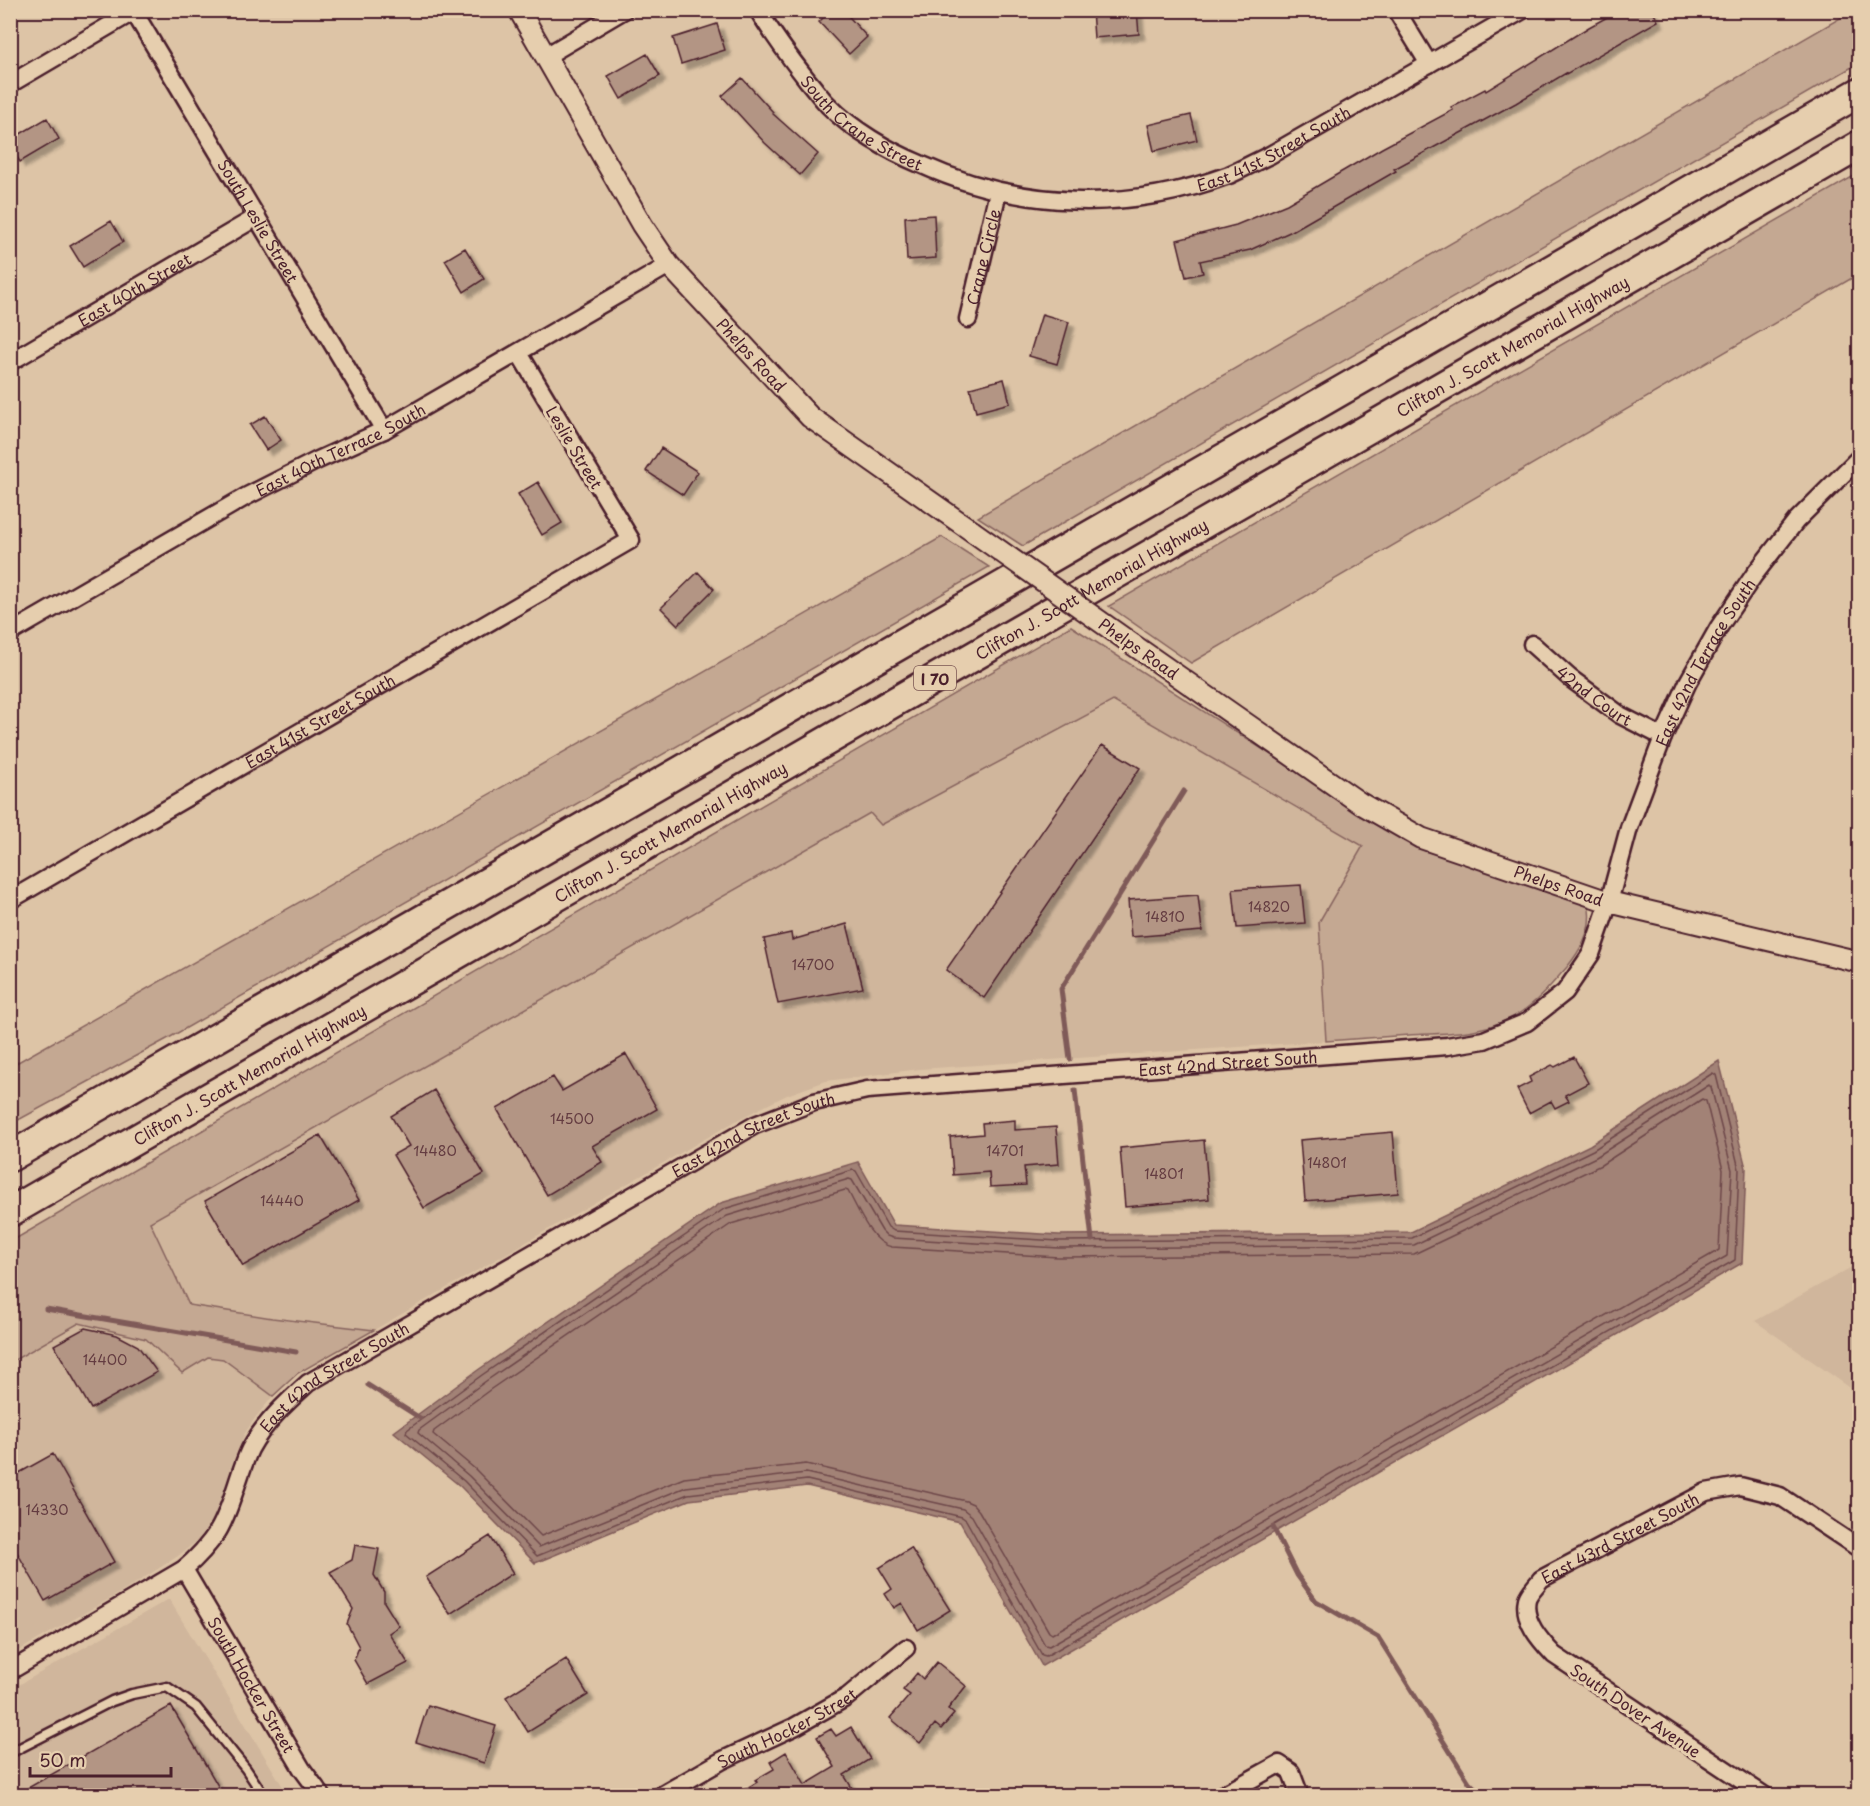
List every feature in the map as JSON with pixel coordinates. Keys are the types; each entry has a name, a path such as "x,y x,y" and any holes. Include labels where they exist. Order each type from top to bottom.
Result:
{"highway":[{"path":"10,1157 1860,92"},
{"name":"Clifton J. Scott Memorial Highway","path":"10,1212 1860,145"}],"street":[{"name":"Phelps Road","path":"519,10 642,225 669,266 810,417 1360,803 1421,838 1609,902 1860,962"},
{"path":"546,56 624,10"},
{"name":"South Crane Street","path":"758,10 789,57 828,106 862,132 900,156 950,178 998,192"},
{"path":"1396,10 1429,64"},
{"name":"East 41st Street South","path":"998,192 1030,198 1084,201 1138,198 1181,189 1230,174 1270,155 1523,10"},
{"path":"10,84 135,11"},
{"name":"South Leslie Street","path":"135,11 384,430"},
{"name":"Crane Circle","path":"968,319 998,192"},
{"name":"East 40th Street","path":"10,362 257,218"},
{"name":"East 40th Terrace South","path":"10,633 247,496 384,430 669,266"},
{"name":"Leslie Street","path":"519,353 631,540"},
{"name":"East 42nd Terrace South","path":"1609,902 1629,828 1663,737 1688,682 1754,575 1796,521 1860,457"},
{"name":"East 41st Street South","path":"10,900 631,540"},
{"name":"42nd Court","path":"1532,644 1570,678 1620,715 1663,737"},
{"name":"East 42nd Street South","path":"10,1671 184,1569 204,1551 219,1529 250,1450 285,1404 308,1383 755,1125 813,1102 867,1090 1427,1048 1484,1040 1527,1022 1565,992 1591,954 1609,902"},
{"name":"East 43rd Street South","path":"1527,1608 1527,1597 1541,1579 1706,1492 1740,1486 1780,1496 1860,1549"},
{"name":"South Hocker Street","path":"184,1569 302,1769 322,1796"},
{"name":"South Dover Avenue","path":"1527,1608 1527,1614 1538,1638 1554,1655 1766,1796"},
{"name":"South Hocker Street","path":"660,1796 723,1760 794,1727 847,1697 906,1648"},
{"path":"1221,1796 1279,1764 1291,1772 1300,1796"}],"lane":[{"path":"10,1753 112,1701 132,1694 167,1687 196,1707 246,1769 264,1796"}],"shaded area":[{"path":"1854,10 1859,11 1859,63 1023,546 978,517"},
{"path":"1859,173 1859,274 1191,663 1109,606"},
{"path":"942,537 989,567 167,1039 11,1124 11,1066"},
{"path":"1071,626 1360,812 1588,904 1588,930 1577,953 1534,1002 1521,1012 1495,1025 1452,1033 1326,1041 1319,922 1363,846 1113,701 881,825 870,813 150,1222 189,1305 374,1330 298,1373 273,1396 223,1359 208,1357 182,1373 146,1339 79,1323 11,1362 10,1242"},
{"path":"1113,701 1363,846 1319,922 1326,1041 920,1069 826,1081 787,1095 741,1118 374,1330 189,1305 150,1222 870,813 881,825"},
{"path":"1859,1263 1859,1394 1755,1321"},
{"path":"78,1323 146,1339 182,1372 208,1357 223,1359 273,1396 245,1433 233,1461 216,1516 198,1540 178,1556 125,1590 11,1655 10,1362"},
{"path":"169,1599 288,1795 11,1795 10,1690"}],"water":[{"path":"1719,1061 1746,1168 1742,1263 1042,1666 960,1522 807,1486 689,1500 535,1563 460,1486 394,1432 478,1370 721,1203 858,1162 894,1225 1059,1235 1411,1232 1590,1145"}],"building":[{"path":"831,10 843,10 867,37 849,54 819,22"},
{"path":"1092,10 1137,10 1139,34 1094,38"},
{"path":"1620,10 1652,10 1658,21 1516,103 1394,169 1396,171 1292,231 1250,250 1200,261 1203,273 1186,277 1177,240 1236,225 1287,204 1382,148 1453,110 1451,107 1485,89 1486,91"},
{"path":"717,24 725,50 681,64 673,38"},
{"path":"647,54 660,76 621,99 608,76"},
{"path":"742,78 772,113 818,154 800,175 765,143 722,96"},
{"path":"1191,115 1197,140 1154,151 1148,125"},
{"path":"47,118 59,139 20,162 10,146 10,140"},
{"path":"934,215 936,258 907,260 905,217"},
{"path":"111,221 123,242 83,267 70,246"},
{"path":"465,248 484,279 464,292 445,260"},
{"path":"1042,314 1069,322 1057,364 1029,356"},
{"path":"1004,379 1010,403 976,412 970,388"},
{"path":"265,416 281,440 266,450 250,425"},
{"path":"661,448 698,472 683,495 646,471"},
{"path":"538,482 562,523 542,535 518,494"},
{"path":"698,572 714,589 678,625 661,608"},
{"path":"1102,745 1140,768 984,998 946,970"},
{"path":"1301,885 1305,923 1237,928 1233,889"},
{"path":"1198,895 1202,931 1131,937 1128,900"},
{"path":"847,924 863,988 778,1004 764,939 791,933 792,940"},
{"path":"626,1054 657,1109 592,1146 602,1162 547,1195 497,1109 553,1077 562,1091"},
{"path":"1574,1057 1588,1083 1565,1095 1569,1101 1555,1108 1551,1101 1529,1113 1517,1089 1531,1082 1529,1077"},
{"path":"434,1090 484,1174 424,1208 393,1155 409,1146 391,1116"},
{"path":"1015,1120 1015,1130 1056,1127 1059,1164 1024,1167 1026,1185 990,1187 989,1172 953,1175 950,1137 983,1134 982,1123"},
{"path":"1393,1132 1398,1193 1305,1201 1300,1140"},
{"path":"320,1135 359,1200 243,1266 205,1201"},
{"path":"1204,1140 1209,1199 1125,1207 1120,1148"},
{"path":"85,1328 117,1335 138,1346 157,1372 91,1409 54,1345"},
{"path":"53,1454 114,1562 45,1601 10,1540 10,1478"},
{"path":"490,1536 513,1573 450,1614 426,1577"},
{"path":"355,1545 379,1549 374,1575 384,1592 384,1602 399,1626 389,1633 408,1663 368,1684 354,1660 359,1647 347,1624 353,1609 330,1572 352,1560"},
{"path":"911,1548 950,1610 918,1630 902,1603 894,1608 885,1594 892,1589 879,1568"},
{"path":"566,1659 588,1695 528,1732 506,1697"},
{"path":"937,1662 966,1686 948,1709 954,1714 941,1729 935,1724 920,1743 890,1718 910,1695 903,1690 917,1673 923,1679"},
{"path":"428,1705 496,1726 484,1763 416,1742"},
{"path":"171,1706 224,1796 14,1796"},
{"path":"851,1727 870,1759 844,1775 857,1796 734,1796 774,1769 770,1762 786,1752 805,1785 835,1767 817,1737 831,1729 836,1736"}],"waterway":[{"path":"1070,1059 1061,989 1184,791"},
{"path":"1075,1090 1092,1240"},
{"path":"46,1309 296,1352"},
{"path":"368,1385 420,1418"},
{"path":"1273,1527 1297,1575 1316,1601 1378,1637 1469,1782 1483,1796"}]}
